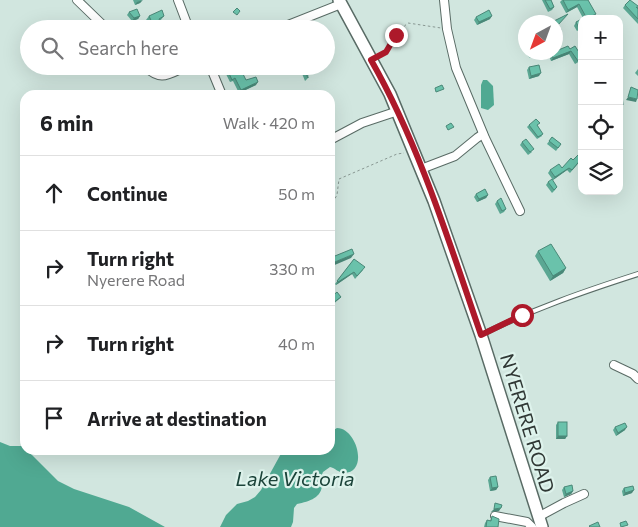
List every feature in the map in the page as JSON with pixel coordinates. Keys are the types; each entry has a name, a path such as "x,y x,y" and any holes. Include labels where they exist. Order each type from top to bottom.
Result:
{"main road":[{"name":"NYERERE ROAD","path":"340,2 398,111 421,169 481,335 540,522"}],"street":[{"path":"78,0 97,20"},
{"path":"178,0 186,20"},
{"path":"444,0 447,29 456,68 483,134 520,211"},
{"path":"299,20 340,2"},
{"path":"214,75 220,90"},
{"path":"335,137 362,123 398,111"},
{"path":"421,169 455,156 483,134"},
{"path":"614,365 625,369 638,378"},
{"path":"540,522 564,503 584,494"},
{"path":"495,516 527,522 532,527"}],"lane":[{"path":"481,335 522,315 638,274"},
{"path":"632,276 638,280"}],"path":[{"path":"371,60 386,52 396,35 408,23 447,29"},
{"path":"335,198 339,179 400,153 416,157"}],"water":[{"path":"483,80 487,80 493,86 494,105 488,110 481,108 481,85"},
{"name":"Lake Victoria","path":"335,429 344,430 355,442 358,459 356,466 352,471 344,473 330,467 323,472 320,493 313,499 297,504 294,508 291,527 220,527 226,515 237,504 255,497 261,490 280,455 335,455"},
{"path":"0,442 10,446 20,446 20,455 32,455 58,481 74,489 129,507 165,527 0,527"}],"building":[{"path":"545,0 551,0 554,7 550,9"},
{"path":"563,0 588,0 596,14 585,15 579,4 568,10"},
{"path":"630,0 638,6 638,8 636,7 638,9 638,19 625,5"},
{"path":"237,8 240,11 237,15 233,12"},
{"path":"137,9 140,16 134,18 129,12"},
{"path":"162,10 164,16 159,20 151,20 149,16"},
{"path":"489,10 492,16 479,22 476,17"},
{"path":"568,46 570,49 575,46 578,51 578,61 571,51 563,54 563,48"},
{"path":"539,65 541,73 531,76 529,67"},
{"path":"230,75 244,75 246,80 256,77 258,82 241,90 235,78 232,80"},
{"path":"442,85 444,89 436,92 435,88"},
{"path":"631,87 638,90 637,99 628,97"},
{"path":"536,119 540,123 537,125 543,134 538,137 529,125"},
{"path":"451,123 454,127 448,130 446,126"},
{"path":"552,137 561,144 558,148 549,141"},
{"path":"526,139 534,149 530,152 522,142"},
{"path":"578,155 578,163 572,170 569,168 555,177 550,170 559,164 562,168 571,158 573,160"},
{"path":"552,179 557,187 554,190 548,182"},
{"path":"485,189 488,195 479,199 476,194"},
{"path":"501,198 506,209 502,211 497,201"},
{"path":"551,244 566,268 553,276 538,251"},
{"path":"352,249 354,254 335,262 335,256"},
{"path":"354,259 365,267 357,276 354,272 338,282 337,281"},
{"path":"337,292 341,297 335,302 335,294"},
{"path":"558,422 567,422 567,436 558,436"},
{"path":"625,423 627,427 618,433 615,427"},
{"path":"496,476 498,487 492,488 490,477"},
{"path":"572,485 573,491 566,494 564,487"},
{"path":"633,486 634,490 625,493 624,488"},
{"path":"495,503 502,505 501,508 494,509"},
{"path":"492,516 499,519 498,527 486,527 487,520 491,521"},
{"path":"626,521 628,525 621,527 620,523"},
{"path":"598,522 600,527 589,526"}],"route":[{"path":"396,35 386,52 371,60 398,111 434,201 481,335 522,315"}]}
